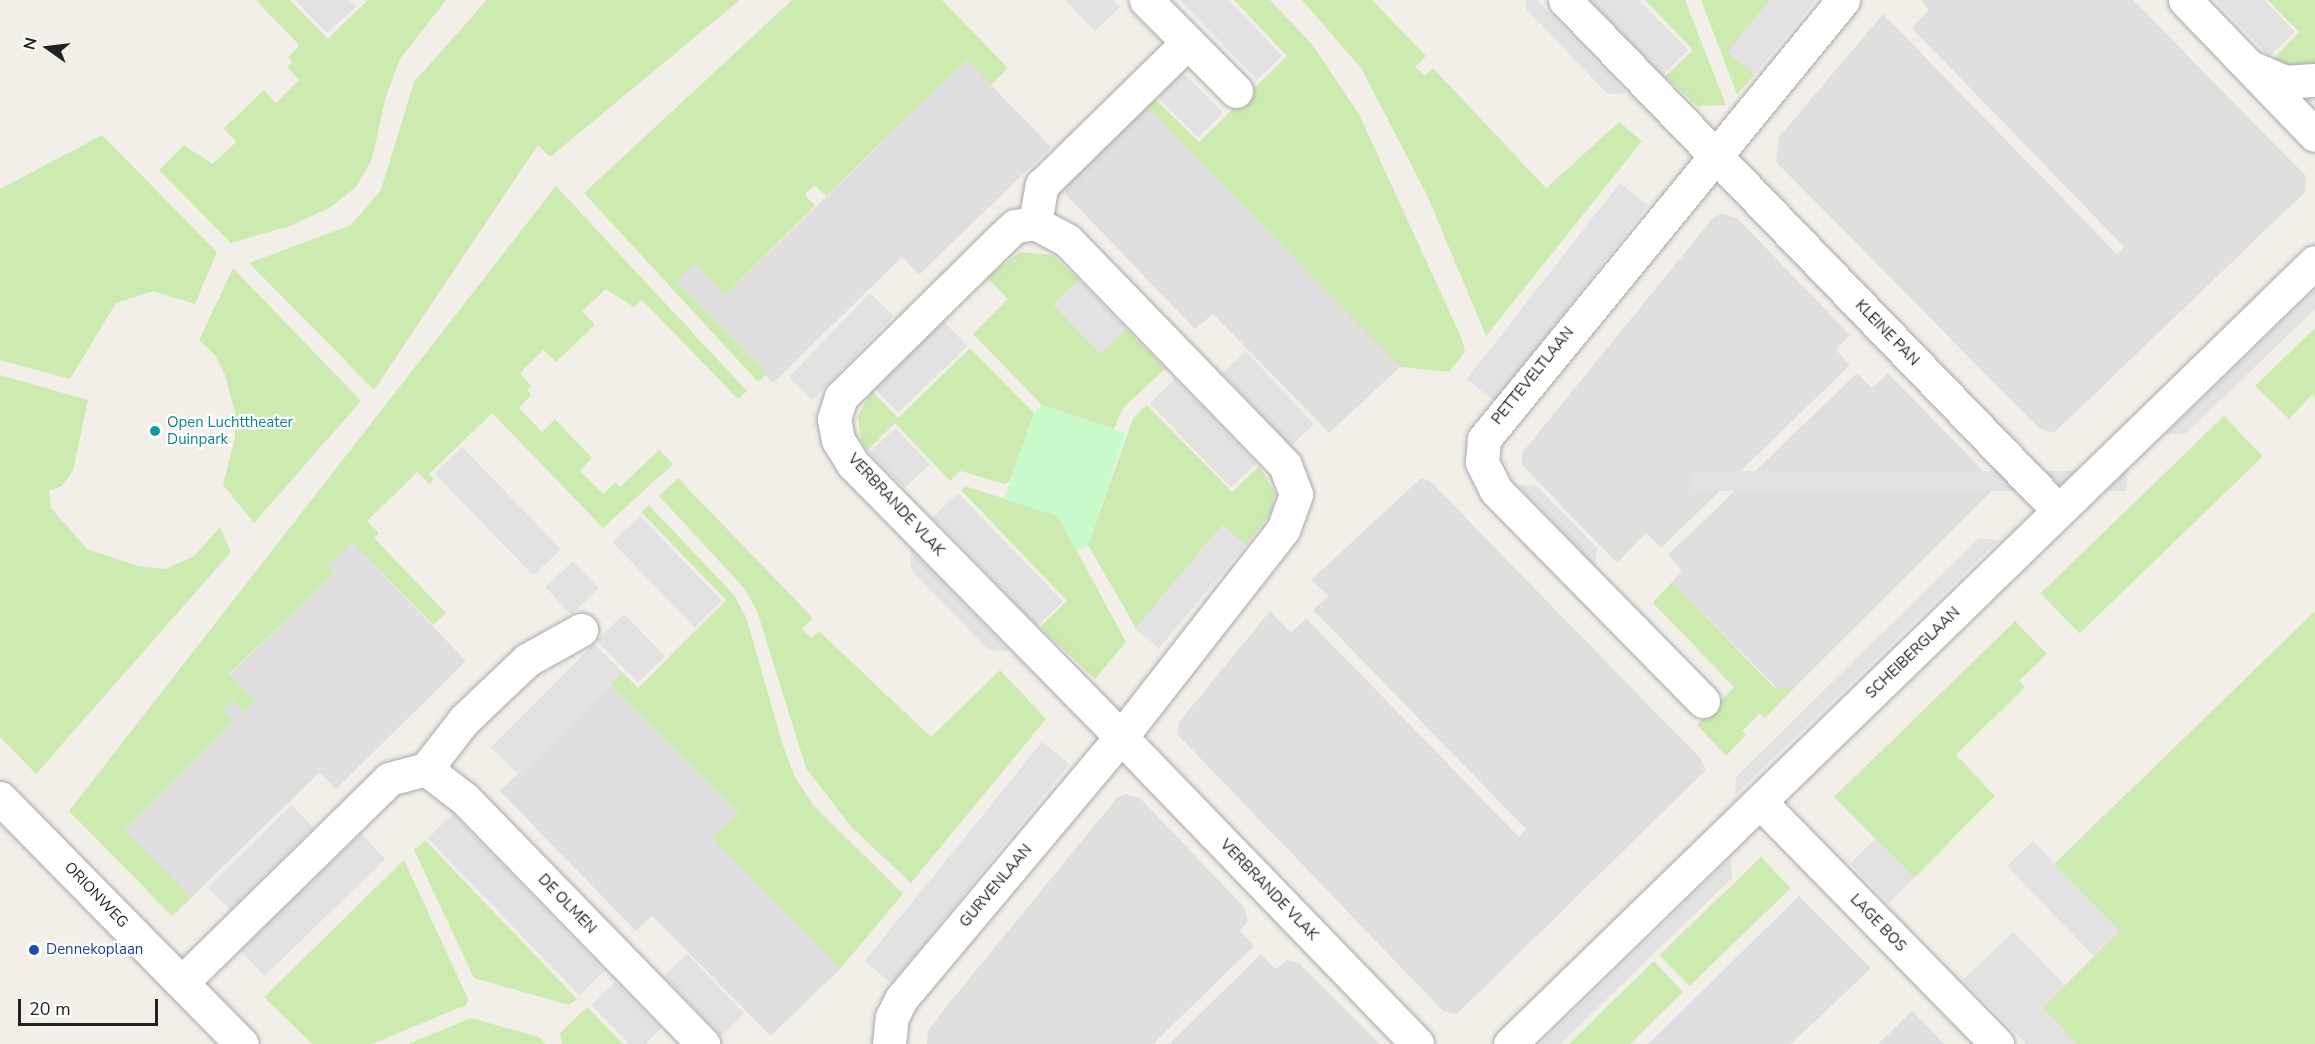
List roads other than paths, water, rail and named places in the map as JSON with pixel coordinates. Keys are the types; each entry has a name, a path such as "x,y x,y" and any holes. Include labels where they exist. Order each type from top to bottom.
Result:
{"street":[{"path":"1146,0 1236,91"},
{"name":"KLEINE PAN","path":"1564,0 2058,510"},
{"path":"1715,156 1843,0"},
{"path":"2185,0 2315,135"},
{"path":"1121,737 1283,530 1296,494 1285,465 1066,240 1035,222 1042,185 1188,42"},
{"path":"2248,65 2285,82 2315,80"},
{"name":"PETTEVELTLAAN","path":"1703,701 1496,490 1482,462 1484,439 1495,420 1715,156"},
{"name":"VERBRANDE VLAK","path":"1035,222 1015,226 841,397 834,419 838,440 854,464 1417,1044"},
{"name":"SCHEIBERGLAAN","path":"1510,1044 2315,262"},
{"path":"182,982 389,779 426,769 464,720 527,660 581,630"},
{"name":"GURVENLAAN","path":"889,1044 892,1017 901,999 1121,737"},
{"name":"DE OLMEN","path":"426,769 465,799 703,1044"},
{"name":"ORIONWEG","path":"0,798 242,1044"},
{"name":"LAGE BOS","path":"1760,802 1996,1044"}],"place":[{"name":"Open Luchttheater Duinpark","path":"155,431"},
{"name":"Dennekoplaan","path":"34,950"}]}
